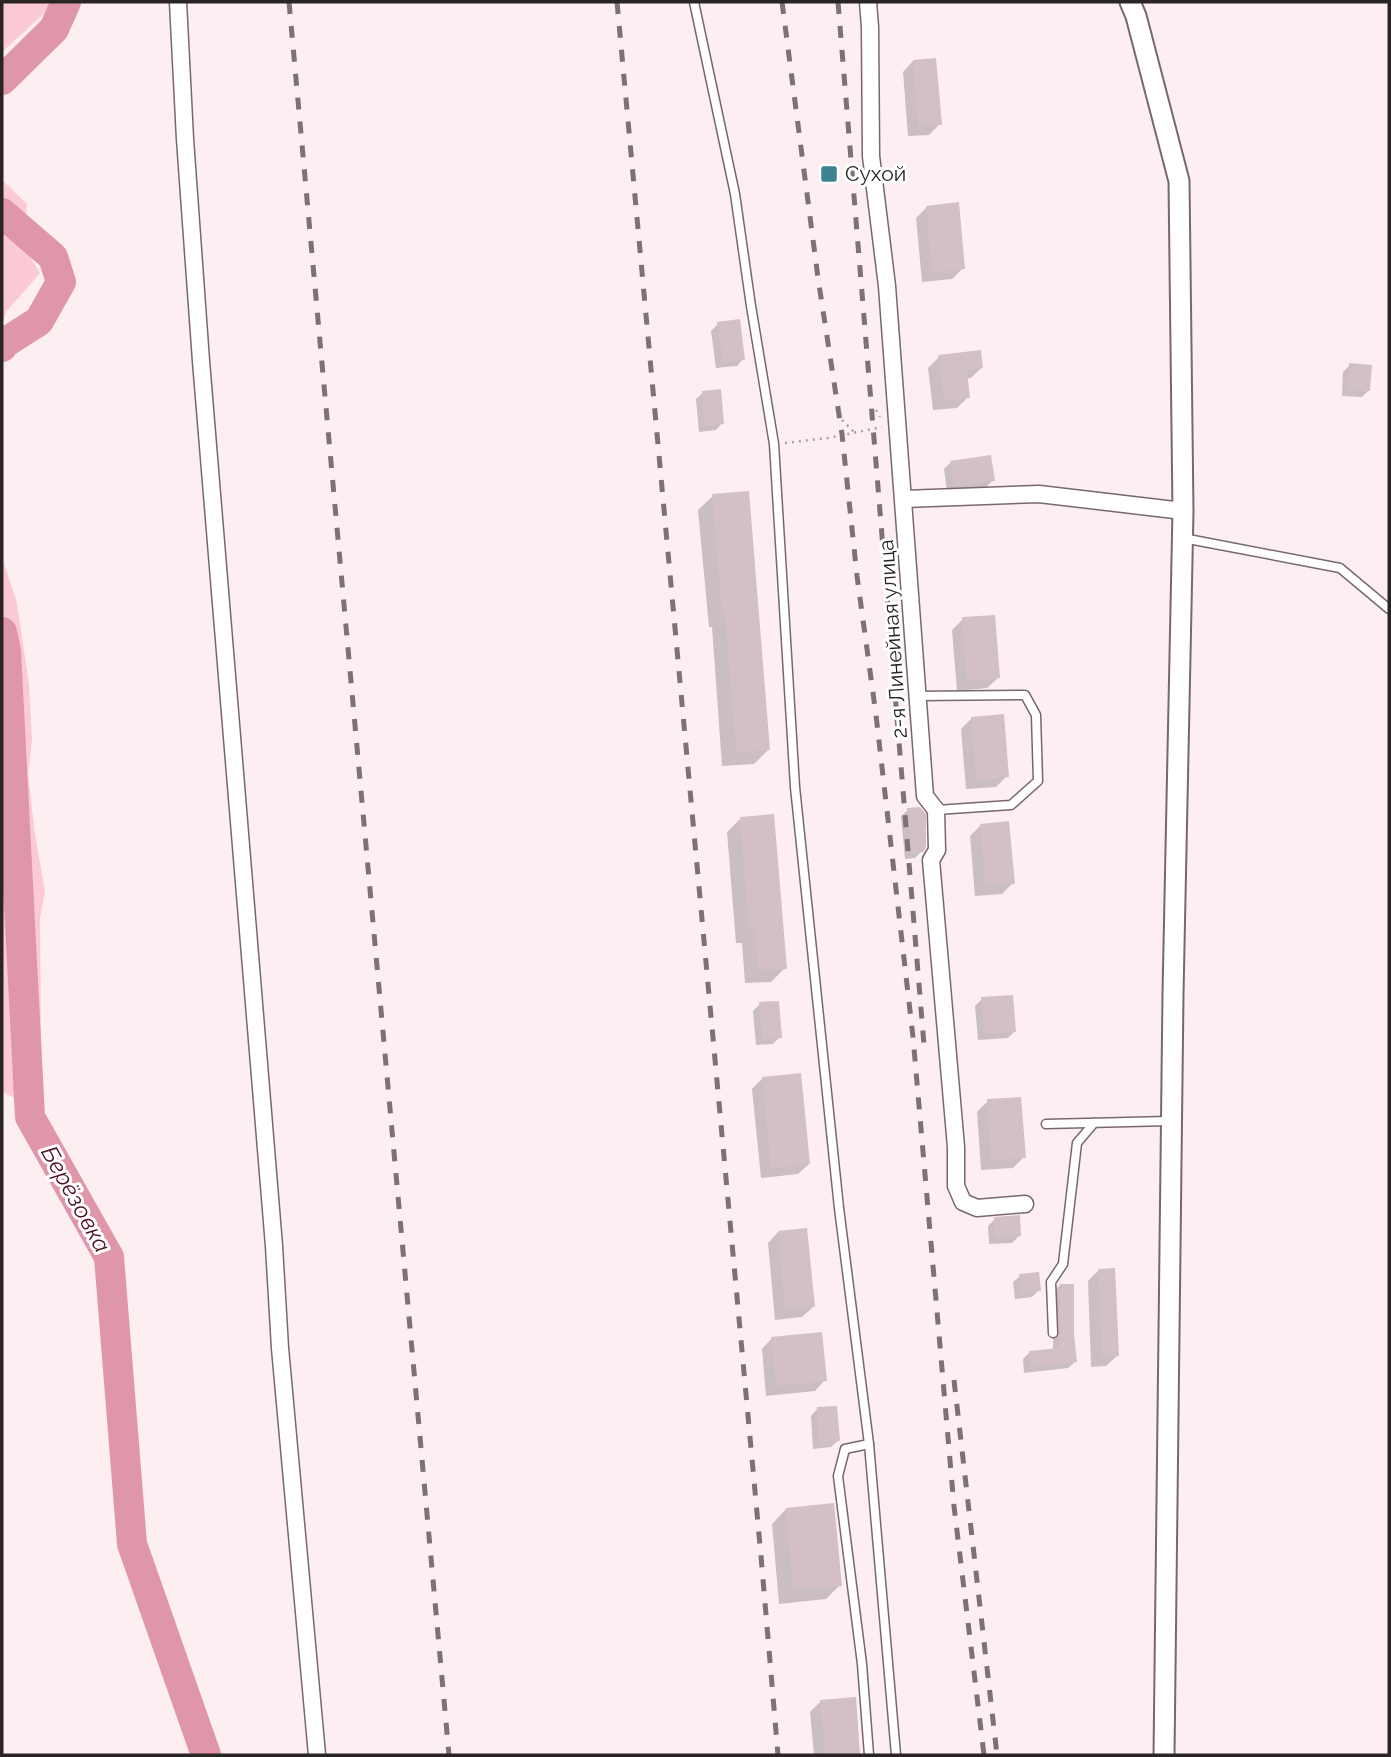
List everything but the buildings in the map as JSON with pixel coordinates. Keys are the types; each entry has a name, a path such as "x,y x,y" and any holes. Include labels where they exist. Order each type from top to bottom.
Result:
{"street":[{"path":"178,2 201,361 281,1348 317,1755"},
{"name":"2-я Линейная улица","path":"868,2 871,156 887,286 925,796 936,810 937,850 931,860 956,1147 956,1185 963,1202 977,1208 1025,1204"},
{"path":"1130,2 1179,181 1183,538 1164,1755"},
{"path":"904,499 1039,494 1183,511"}],"lane":[{"path":"694,2 735,194 774,444 795,787 839,1208 869,1444 896,1755"},
{"path":"1183,538 1340,568 1389,609"},
{"path":"918,696 1025,695 1036,715 1038,781 1011,805 936,810"},
{"path":"1046,1124 1172,1121"},
{"path":"1053,1333 1051,1282 1063,1264 1077,1143 1094,1123"},
{"path":"869,1444 845,1449 838,1476 862,1664 869,1755"}],"path":[{"path":"774,444 828,438 884,427 876,410"},
{"path":"842,420 855,432"}],"shaded area":[{"path":"2,2 52,2 49,9 2,52"},
{"path":"2,180 27,204 24,246 40,273 6,312 2,322"},
{"path":"2,557 17,603 29,685 32,740 28,773 45,891 40,918 41,1041 15,1098 2,1092"}],"waterway":[{"name":"Берёзовка","path":"2,80 54,29 66,2"},
{"name":"Берёзовка","path":"2,213 53,257 61,282 39,321 2,347"},
{"name":"Берёзовка","path":"2,632 6,651 30,1117 109,1257 132,1544 206,1755"}],"railway":[{"path":"289,2 449,1755"},
{"path":"617,2 778,1755"},
{"path":"782,2 818,278 842,434 857,576 876,715 913,1037 954,1506 984,1755"},
{"path":"838,2 924,1045"},
{"path":"954,1380 997,1755"}],"place":[{"name":"Сухой","path":"829,174"}]}
